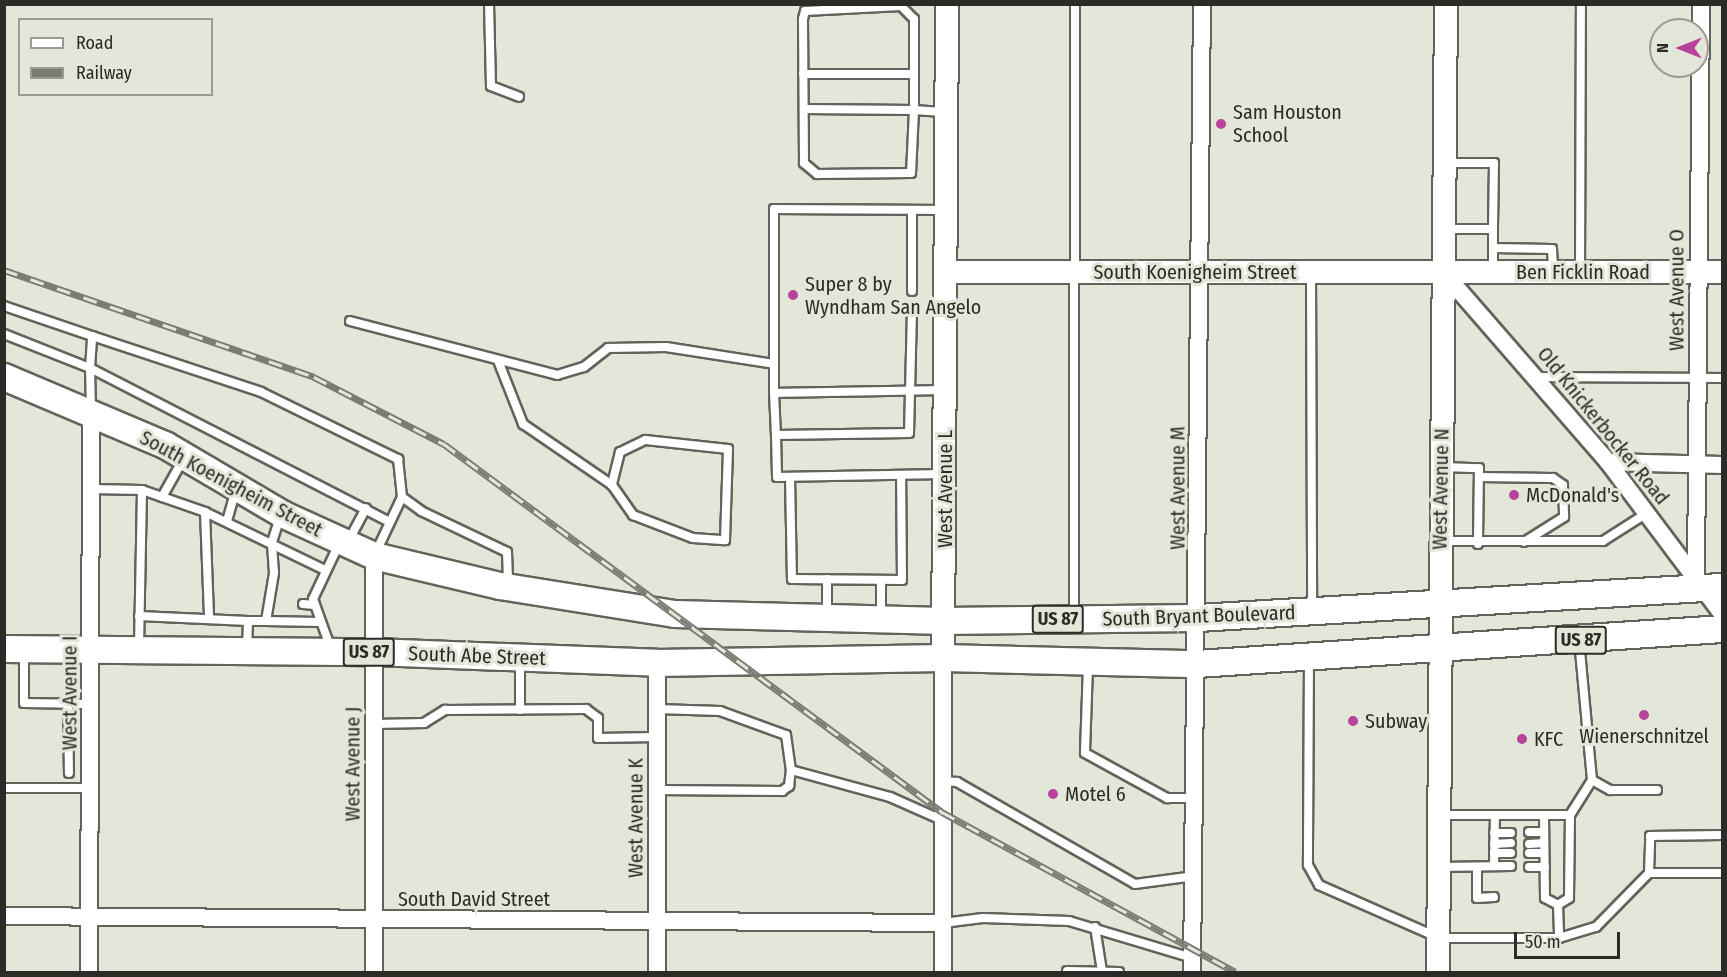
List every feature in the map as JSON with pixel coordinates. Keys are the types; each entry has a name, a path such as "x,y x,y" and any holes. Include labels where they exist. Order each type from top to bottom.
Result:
{"main road":[{"name":"West Avenue L","path":"944,658 947,4"},
{"name":"West Avenue N","path":"1438,972 1446,4"},
{"name":"South Koenigheim Street","path":"946,272 1443,272"},
{"name":"Ben Ficklin Road","path":"1443,272 1722,272"},
{"name":"South Koenigheim Street","path":"4,377 185,456 282,513 374,556 508,588 675,615"},
{"name":"South Bryant Boulevard","path":"675,615 944,621 1198,618 1440,607 1707,583"},
{"name":"US 87","path":"944,658 1197,664 1439,650 1722,629"},
{"name":"South Abe Street","path":"14,649 374,652 657,663 944,658"}],"street":[{"name":"West Avenue M","path":"1192,965 1198,618 1202,4"},
{"name":"West Avenue O","path":"1701,4 1697,464 1707,583"},
{"name":"Old Knickerbocker Road","path":"1443,272 1537,377 1707,583 1722,614"},
{"name":"West Avenue I","path":"89,972 92,704 91,414"},
{"path":"1608,462 1722,465"},
{"name":"West Avenue J","path":"374,556 374,972"},
{"name":"West Avenue L","path":"943,972 944,658"},
{"name":"West Avenue K","path":"657,663 657,972"},
{"name":"South David Street","path":"4,916 943,923"}],"lane":[{"path":"489,4 491,86 519,97"},
{"path":"1074,619 1075,4"},
{"path":"1580,272 1581,4"},
{"path":"901,6 914,19 914,74 914,166 907,175 810,172 804,164 805,11 901,6"},
{"path":"804,74 914,74"},
{"path":"804,109 947,112"},
{"path":"1444,164 1494,163 1493,272"},
{"path":"945,474 777,477 774,393 774,209 946,210"},
{"path":"912,210 912,291"},
{"path":"1444,229 1493,229"},
{"path":"1493,248 1552,249 1553,272"},
{"path":"1311,272 1312,613"},
{"path":"4,306 261,392 398,459 402,497 388,521 374,556"},
{"path":"776,435 909,433 912,310"},
{"path":"350,321 499,363 557,375 584,367 608,348 666,347 774,364"},
{"path":"4,334 90,368 388,521"},
{"path":"91,414 92,336"},
{"path":"499,363 523,424 612,485 633,514 693,538 725,540 728,449 645,440 620,452 612,485"},
{"path":"1537,377 1722,378"},
{"path":"774,393 945,390"},
{"path":"162,497 185,456"},
{"path":"1441,467 1479,468 1478,544"},
{"path":"790,477 792,579 902,580 901,475"},
{"path":"1479,477 1553,478 1563,485 1564,517 1521,544"},
{"path":"227,521 237,486"},
{"path":"92,489 142,490 227,521 325,570"},
{"path":"139,650 142,490"},
{"path":"402,497 421,512 507,552 508,588"},
{"path":"333,652 319,622 312,585 325,570 366,508"},
{"path":"205,512 209,617"},
{"path":"266,621 278,574 272,542 282,513"},
{"path":"1441,541 1521,544 1603,541 1647,513"},
{"path":"827,579 827,619"},
{"path":"881,580 881,620"},
{"path":"303,604 315,605"},
{"path":"139,616 319,622"},
{"path":"247,651 248,621"},
{"path":"1558,905 1569,898 1570,815 1592,780 1579,640"},
{"path":"14,649 24,703 92,704"},
{"path":"1309,657 1308,865 1319,885 1439,938 1559,938 1596,927 1649,873 1650,836 1722,835"},
{"path":"520,658 520,710"},
{"path":"1088,662 1085,753 1167,798 1195,798"},
{"path":"68,704 69,773"},
{"path":"374,724 424,723 444,710 586,709 598,718 598,738 657,737"},
{"path":"657,709 720,711 786,735 791,770 789,786 782,791 657,790"},
{"path":"791,770 890,797 942,820"},
{"path":"1592,780 1610,790 1657,790"},
{"path":"942,781 957,782 1135,884 1194,876"},
{"path":"4,788 90,789"},
{"path":"1439,815 1570,815"},
{"path":"1494,815 1494,866"},
{"path":"1544,815 1545,898"},
{"path":"1529,832 1544,832"},
{"path":"1494,833 1511,833"},
{"path":"1494,844 1511,843"},
{"path":"1544,843 1529,848 1544,853"},
{"path":"1494,854 1511,854"},
{"path":"1439,867 1511,866"},
{"path":"1477,867 1477,898 1494,897"},
{"path":"1529,867 1545,867"},
{"path":"1649,873 1722,873"},
{"path":"1534,897 1545,898 1558,905"},
{"path":"1558,905 1559,938"},
{"path":"943,923 1031,917 1095,927 1192,965"},
{"path":"1095,927 1102,971"},
{"path":"1067,971 1119,972"}],"railway":[{"path":"4,270 314,377 444,444 942,812 1235,972"}],"place":[{"name":"Sam Houston School","path":"1221,124"},
{"name":"Super 8 by Wyndham San Angelo","path":"793,295"},
{"name":"McDonald's","path":"1514,495"},
{"name":"Wienerschnitzel","path":"1644,715"},
{"name":"Subway","path":"1353,721"},
{"name":"KFC","path":"1522,739"},
{"name":"Motel 6","path":"1053,794"}]}
